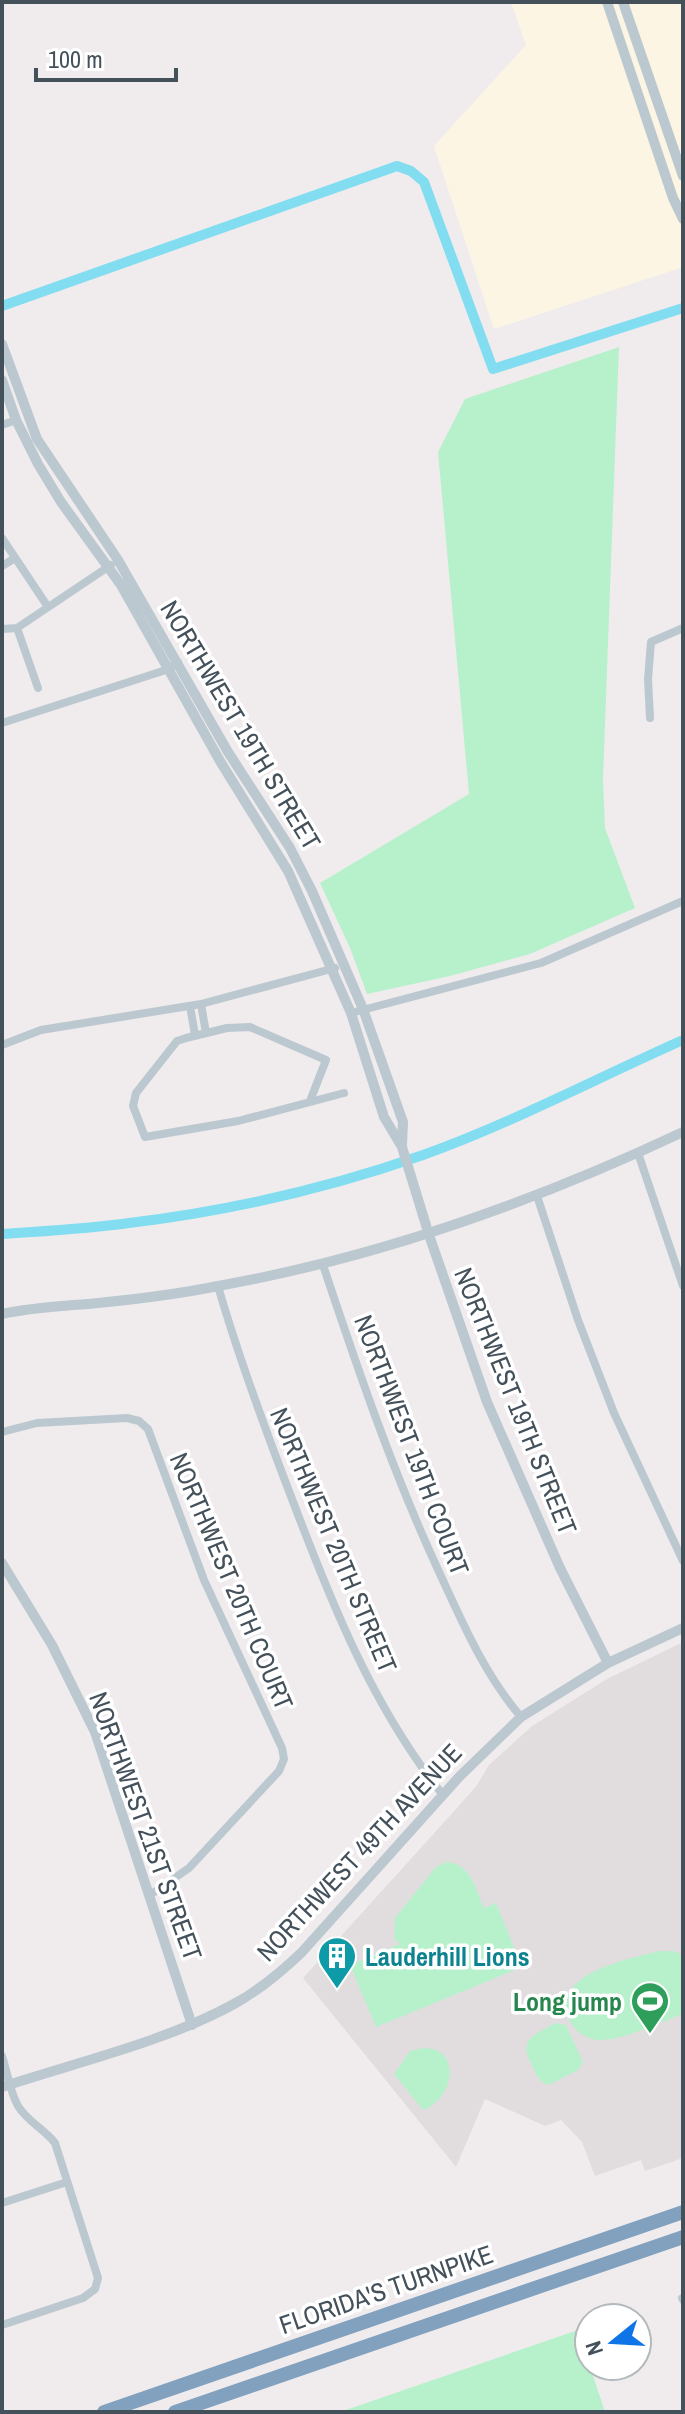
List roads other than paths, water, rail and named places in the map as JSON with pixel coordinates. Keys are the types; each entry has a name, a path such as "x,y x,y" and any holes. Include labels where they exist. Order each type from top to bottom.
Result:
{"highway":[{"name":"FLORIDA'S TURNPIKE","path":"104,2412 683,2212"},
{"name":"FLORIDA'S TURNPIKE","path":"175,2412 683,2237"}],"street":[{"path":"607,2 673,198 683,219"},
{"path":"623,2 683,176"},
{"name":"NORTHWEST 19TH STREET","path":"2,344 37,439 174,666 220,761 293,868 339,967 363,1009 403,1122 402,1147"},
{"name":"NORTHWEST 19TH STREET","path":"2,380 16,420 61,502 113,563"},
{"path":"2,425 16,420"},
{"path":"2,538 48,607"},
{"path":"2,566 15,558"},
{"path":"2,629 17,628 113,563"},
{"path":"17,628 38,688"},
{"path":"650,718 648,679 651,642 683,628"},
{"path":"2,723 174,666"},
{"path":"351,1013 541,963 683,901"},
{"path":"2,1045 41,1030 201,1004 339,967"},
{"name":"NORTHWEST 19TH STREET","path":"339,967 384,1117 402,1147 487,1402 560,1568 608,1663"},
{"path":"201,1004 206,1033"},
{"path":"190,1006 195,1035"},
{"path":"310,1101 326,1060 250,1027 227,1028 177,1041 136,1093 133,1106 145,1137 238,1121 344,1093"},
{"path":"2,1314 127,1300 323,1265 429,1235 537,1196 683,1132"},
{"path":"638,1153 683,1286"},
{"path":"537,1196 578,1320 614,1413 683,1561"},
{"name":"NORTHWEST 19TH COURT","path":"323,1265 373,1415 408,1505 456,1610 496,1687 521,1717"},
{"name":"NORTHWEST 20TH STREET","path":"218,1286 257,1409 346,1631 392,1724 407,1749 443,1795"},
{"name":"NORTHWEST 20TH COURT","path":"2,1432 37,1423 127,1418 139,1421 148,1429 204,1580 282,1748 284,1759 279,1771 189,1868 150,1895"},
{"name":"NORTHWEST 21ST STREET","path":"2,1563 52,1645 95,1732 192,2025"},
{"name":"NORTHWEST 49TH AVENUE","path":"7,2085 192,2025 236,2003 285,1968 358,1892 443,1795 521,1717 608,1663 683,1628"},
{"path":"2,2056 7,2085 18,2105 55,2143 98,2278 95,2289 83,2298 2,2325"},
{"path":"2,2203 67,2182"}],"waterway":[{"path":"2,306 397,166 411,171 424,182 493,369 683,308"},
{"path":"2,1234 166,1218 241,1205 351,1178 423,1155 489,1129 683,1040"}],"place":[{"name":"Lauderhill Lions","path":"337,1990"},
{"name":"Long jump","path":"650,2035"}]}
